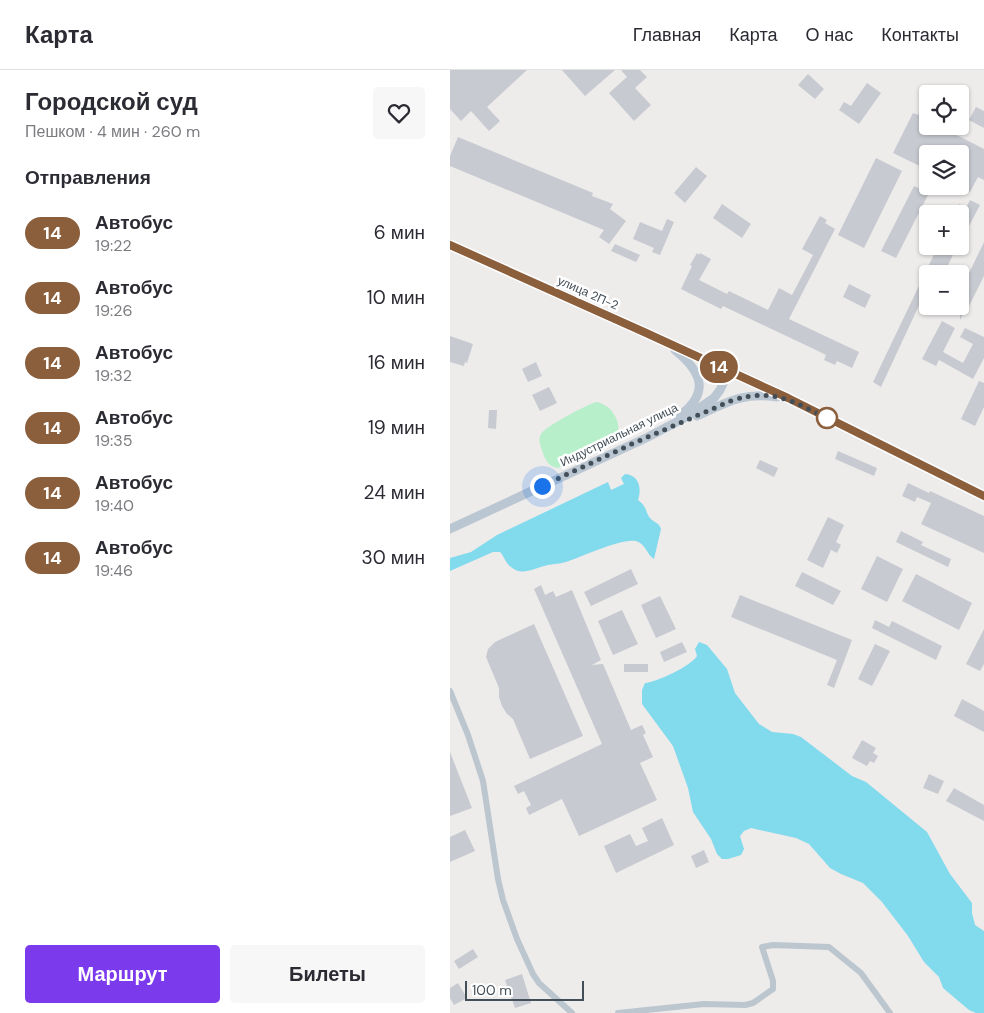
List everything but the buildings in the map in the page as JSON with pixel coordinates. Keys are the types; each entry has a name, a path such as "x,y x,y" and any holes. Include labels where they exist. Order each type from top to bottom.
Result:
{"main road":[{"name":"улица 2П-2","path":"450,245 788,398 984,496"},
{"path":"648,436 687,410 697,395 699,386 695,370 688,361 664,341"},
{"name":"Индустриальная улица","path":"450,530 686,417 707,404 720,390 730,371"},
{"path":"648,436 745,396 764,395 788,398"}],"street":[{"path":"450,691 468,736 482,780 498,879 514,932 532,974 543,987 572,1013"},
{"path":"618,1013 704,1004 745,1005 753,1003 773,989 773,981 762,948 773,945 829,947 861,973 890,1013"}],"green space":[{"path":"596,402 608,407 616,417 619,429 615,441 558,468 551,466 541,448 541,434 558,421"}],"water":[{"path":"625,474 633,477 638,483 640,491 638,500 650,518 661,529 654,559 639,542 629,541 611,545 566,562 527,571 515,570 509,566 500,552 493,552 450,571 450,558 471,552 497,535 608,482 611,490 624,484 621,478"},
{"path":"699,642 707,645 727,669 735,693 759,724 772,732 793,734 801,737 852,776 866,782 927,832 950,874 972,903 975,925 984,931 984,1013 976,1013 969,1010 943,988 939,977 924,962 908,936 882,902 863,883 830,868 809,844 796,838 751,828 744,831 740,836 744,849 741,855 722,859 717,854 711,839 693,812 688,788 673,746 642,704 642,690 645,683 665,677 694,660 697,656 695,649"}],"bus line":[{"name":"14","path":"450,245 788,398 984,496"}],"route":[{"path":"542,486 634,443 745,396 764,395 788,398 827,418"}]}
